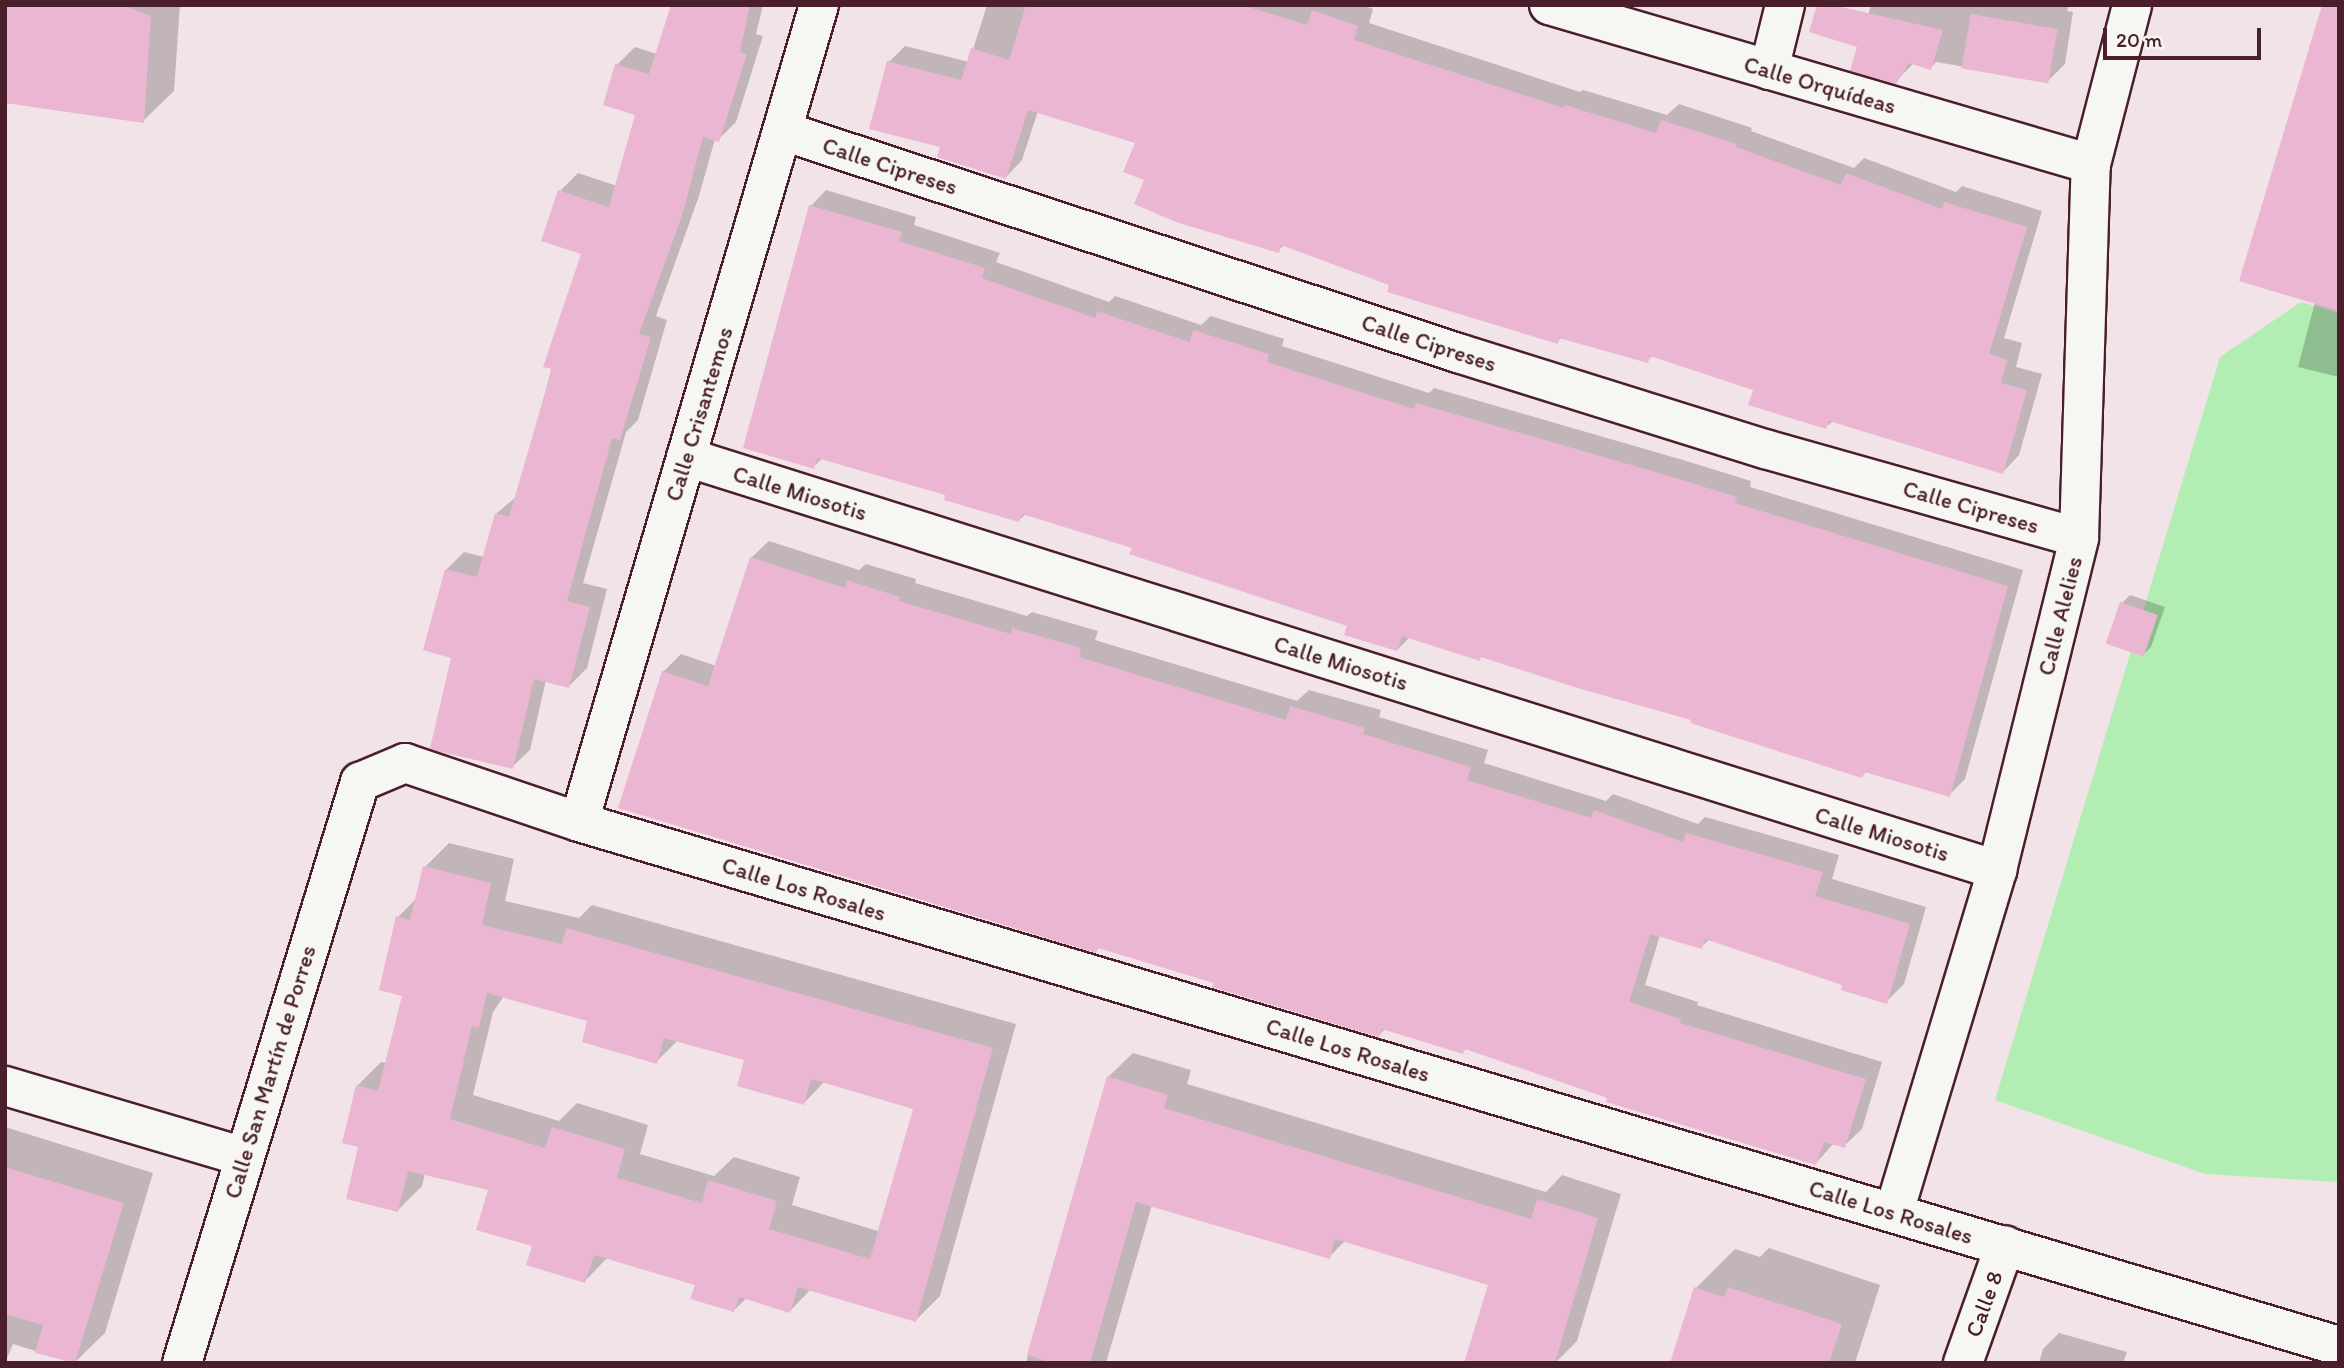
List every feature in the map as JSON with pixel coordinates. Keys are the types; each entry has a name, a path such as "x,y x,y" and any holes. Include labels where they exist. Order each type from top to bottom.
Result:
{"street":[{"name":"Calle Crisantemos","path":"579,822 819,5"},
{"name":"Calle Orquídeas","path":"1549,5 2091,164"},
{"path":"1769,70 1785,5"},
{"name":"Calle Alelies","path":"1894,1212 1997,870 2079,538 2091,164 2132,5"},
{"name":"Calle Cipreses","path":"783,131 1472,358 1765,449 2079,538"},
{"name":"Calle Miosotis","path":"686,457 1997,870"},
{"name":"Calle Los Rosales","path":"360,782 405,763 579,822 2339,1346"},
{"name":"Calle San Martín de Porres","path":"182,1363 360,782"},
{"path":"5,1086 244,1157"},
{"name":"Calle 8","path":"1963,1363 2005,1245"}],"green space":[{"path":"2301,302 2339,313 2339,1182 2205,1174 1995,1100 2220,357"}],"building":[{"path":"5,5 122,5 151,16 144,123 5,103"},
{"path":"671,5 750,5 740,52 747,54 719,142 703,137 682,216 639,334 651,337 620,440 612,438 567,601 590,607 569,688 534,679 513,769 437,751 430,748 451,658 423,650 445,569 477,577 495,513 509,517 552,369 543,367 581,254 541,241 558,190 609,207 635,115 603,105 615,64 649,74"},
{"path":"1026,5 1242,5 1307,25 1312,10 1358,26 1354,40 1564,108 1565,105 1656,133 1661,120 1737,144 1736,147 1841,185 1846,173 1942,209 1944,202 2027,227 1989,354 2007,360 2001,383 2027,390 2003,474 1829,421 1826,429 1748,405 1753,390 1650,356 1648,363 1559,338 1558,344 1387,292 1389,285 1281,245 1279,253 1176,222 1134,204 1144,180 1123,172 1135,143 1028,110 1006,179 937,157 940,147 869,129 887,61 961,80 971,48 1009,60"},
{"path":"1817,5 1832,5 1943,30 1931,70 1909,63 1896,84 1850,71 1857,47 1809,32"},
{"path":"2322,5 2339,5 2339,311 2239,281"},
{"path":"1971,14 2058,29 2048,83 1961,68"},
{"path":"809,205 902,232 899,241 985,268 982,278 1095,318 1097,311 1190,342 1193,330 1269,354 1267,362 1414,409 1416,403 1666,475 1737,497 1735,503 2008,586 1950,797 1864,772 1862,778 1690,723 1691,720 1481,657 1480,661 1402,636 1397,651 1344,635 1347,626 1129,554 1132,548 1022,514 1019,522 944,500 945,495 817,458 814,469 743,448"},
{"path":"750,557 845,588 847,580 900,597 899,601 1011,634 1012,628 1081,648 1079,657 1286,720 1290,706 1365,728 1363,734 1471,767 1467,780 1591,818 1594,810 1683,842 1686,833 1823,872 1815,896 1910,924 1887,1004 1841,990 1842,985 1705,939 1702,949 1650,934 1629,1002 1681,1019 1680,1023 1866,1079 1845,1148 1824,1142 1816,1165 1606,1102 1607,1098 1465,1049 1463,1054 1382,1029 1379,1037 1212,987 1214,983 1098,948 1096,953 618,808 662,671 708,686"},
{"path":"2120,602 2158,615 2143,657 2106,644"},
{"path":"423,866 491,883 482,925 562,944 566,928 993,1048 916,1322 798,1287 790,1313 739,1297 734,1312 690,1299 695,1285 594,1255 585,1283 526,1265 532,1246 476,1230 488,1190 408,1171 398,1212 346,1199 358,1147 342,1143 356,1085 378,1091 402,996 379,990 396,916 410,920","holes":["487,993 587,1021 582,1042 657,1064 664,1038 744,1060 737,1086 804,1105 811,1079 913,1109 870,1259 769,1229 777,1201 708,1180 702,1203 617,1178 625,1149 552,1127 545,1148 450,1119 472,1026 479,1028"]},
{"path":"1107,1076 1168,1095 1164,1108 1531,1219 1537,1199 1598,1218 1555,1363 1464,1363 1488,1285 1335,1239 1330,1259 1136,1202 1090,1363 1052,1363 1027,1355"},
{"path":"5,1167 124,1203 75,1363 35,1353 43,1325 5,1314"},
{"path":"1694,1287 1724,1297 1728,1287 1842,1324 1829,1363 1670,1363"}]}
